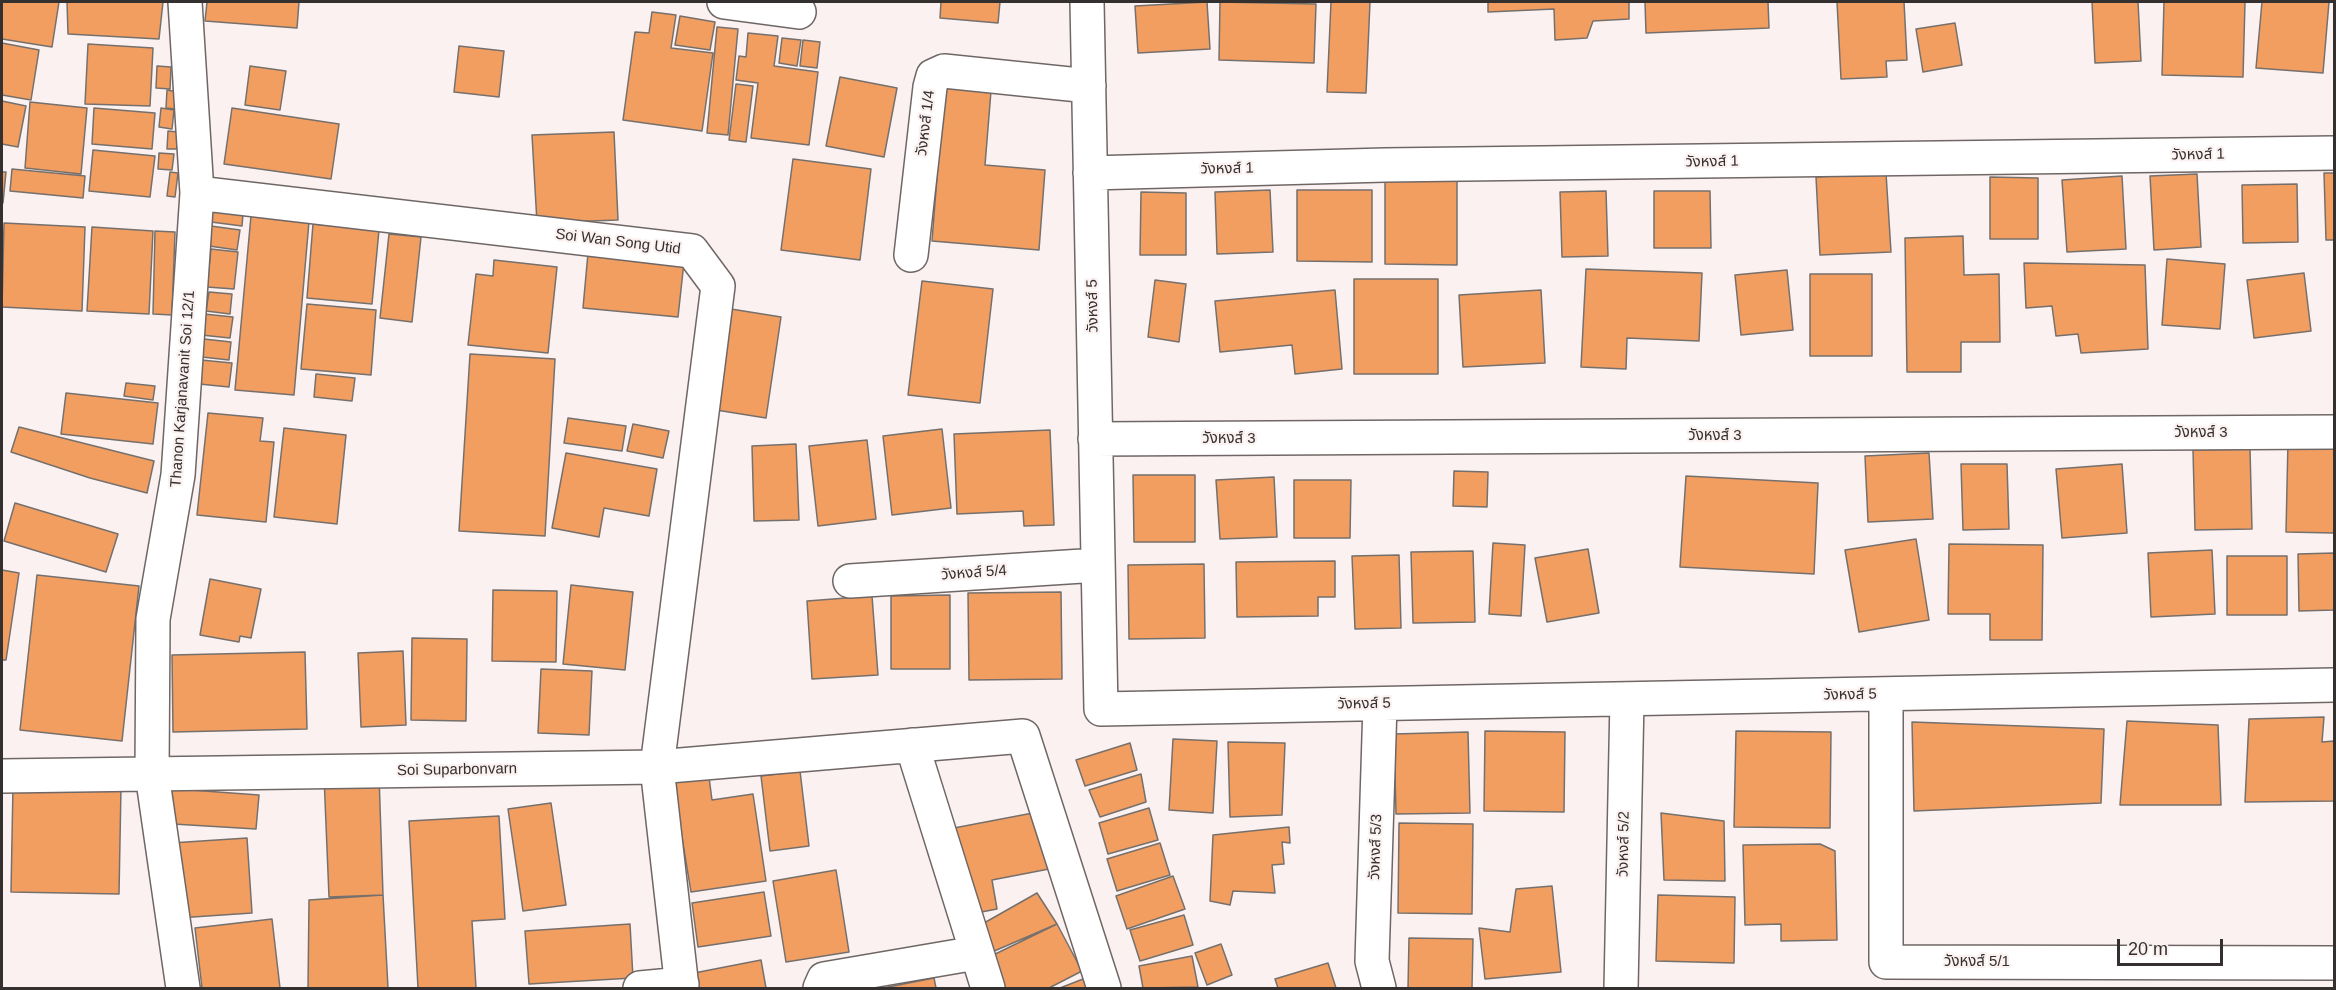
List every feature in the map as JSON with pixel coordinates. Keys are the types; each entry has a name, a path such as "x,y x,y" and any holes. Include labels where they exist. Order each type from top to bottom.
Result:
{"street":[{"name":"Thanon Karjanavanit Soi 12/1","path":"183,988 152,774 153,619 178,475 196,193 185,2"},
{"path":"724,2 799,12"},
{"name":"วังหงส์ 5","path":"1087,2 1101,709 2334,685"},
{"name":"วังหงส์ 1/4","path":"911,255 933,76 944,71 1089,86"},
{"name":"วังหงส์ 1","path":"1090,173 1385,165 2334,153"},
{"name":"Soi Wan Song Utid","path":"196,193 692,251 718,286 657,767 682,986"},
{"name":"วังหงส์ 3","path":"1095,439 2334,432"},
{"name":"วังหงส์ 5/4","path":"850,581 1098,565"},
{"name":"วังหงส์ 5/1","path":"1886,694 1886,962 1920,975 2334,963"},
{"name":"วังหงส์ 5/2","path":"1621,988 1627,699"},
{"name":"วังหงส์ 5/3","path":"1379,988 1372,961 1380,704"},
{"name":"Soi Suparbonvarn","path":"2,776 657,767 1023,736 1104,988"},
{"path":"912,745 988,988"},
{"path":"820,988 824,979 976,953"},
{"path":"640,988 682,986"}],"building":[{"path":"2,2 59,2 52,47 2,39"},
{"path":"67,2 163,2 159,39 68,34"},
{"path":"207,2 299,2 297,28 205,21"},
{"path":"941,2 1000,2 998,23 940,18"},
{"path":"1207,2 1210,49 1138,53 1135,6"},
{"path":"1220,2 1316,4 1314,63 1219,60"},
{"path":"1331,2 1370,2 1366,93 1327,92"},
{"path":"1488,2 1629,2 1629,19 1593,21 1587,38 1555,40 1554,9 1488,12"},
{"path":"1645,2 1768,2 1769,28 1646,33"},
{"path":"1837,2 1904,2 1907,60 1886,61 1887,77 1841,79"},
{"path":"2092,2 2138,2 2141,61 2095,63"},
{"path":"2164,2 2245,2 2243,77 2162,75"},
{"path":"2262,2 2329,2 2323,73 2256,68"},
{"path":"652,12 676,15 671,48 713,53 702,131 623,120 635,32 649,33"},
{"path":"680,16 715,22 710,50 675,45"},
{"path":"1955,23 1962,65 1923,72 1916,29"},
{"path":"717,27 738,29 728,135 707,133"},
{"path":"748,33 778,36 774,66 818,72 809,145 751,138 758,83 736,80 739,56 746,57"},
{"path":"782,38 801,40 797,66 779,63"},
{"path":"803,40 820,42 817,68 800,66"},
{"path":"2,43 39,50 31,100 2,95"},
{"path":"88,44 153,48 150,106 85,104"},
{"path":"459,46 504,51 499,97 454,92"},
{"path":"157,66 171,67 170,89 156,88"},
{"path":"250,66 286,71 280,110 245,105"},
{"path":"840,77 897,88 884,157 826,146"},
{"path":"736,84 753,86 746,142 729,140"},
{"path":"944,87 991,91 985,165 1045,170 1039,250 932,241"},
{"path":"167,90 178,92 176,109 166,108"},
{"path":"2,101 26,106 18,147 2,144"},
{"path":"30,102 87,108 81,174 25,168"},
{"path":"94,108 155,113 152,149 92,144"},
{"path":"161,108 174,110 172,129 159,127"},
{"path":"232,108 339,124 331,179 224,164"},
{"path":"168,131 178,132 177,149 167,149"},
{"path":"614,132 618,220 537,223 532,135"},
{"path":"93,150 155,156 150,197 89,191"},
{"path":"159,153 174,154 172,170 158,169"},
{"path":"793,159 871,169 860,260 781,250"},
{"path":"1385,168 1457,168 1457,265 1385,264"},
{"path":"12,169 85,176 83,198 10,191"},
{"path":"2,172 6,172 3,203 2,203"},
{"path":"170,172 178,173 175,197 167,196"},
{"path":"1886,173 1891,252 1820,255 1816,177"},
{"path":"2324,173 2334,173 2334,240 2326,240"},
{"path":"2197,174 2201,247 2154,250 2150,176"},
{"path":"2122,176 2126,249 2067,252 2062,180"},
{"path":"1990,177 2038,178 2038,239 1990,239"},
{"path":"2297,184 2298,242 2243,243 2242,185"},
{"path":"1270,190 1273,252 1217,254 1215,192"},
{"path":"1297,190 1372,190 1372,262 1297,261"},
{"path":"1606,191 1608,256 1562,257 1560,192"},
{"path":"1654,191 1710,191 1711,248 1654,248"},
{"path":"1141,192 1186,193 1186,255 1140,255"},
{"path":"213,198 244,202 242,226 211,222"},
{"path":"252,205 310,210 294,395 235,390"},
{"path":"4,223 85,227 82,311 2,307"},
{"path":"313,224 379,230 372,304 307,298"},
{"path":"211,226 240,230 237,250 209,246"},
{"path":"92,227 153,231 149,314 87,311"},
{"path":"155,231 175,232 172,315 153,314"},
{"path":"389,234 421,237 412,322 380,318"},
{"path":"1963,236 1964,275 1999,274 2000,342 1961,342 1961,372 1907,372 1905,238"},
{"path":"211,249 238,252 234,289 207,287"},
{"path":"588,253 684,262 678,317 583,308"},
{"path":"2167,259 2225,264 2220,329 2162,325"},
{"path":"494,260 557,267 548,353 468,345 476,274 493,276"},
{"path":"2024,263 2145,265 2148,349 2081,353 2078,334 2056,336 2052,306 2026,308"},
{"path":"1586,269 1702,273 1699,341 1627,338 1626,369 1581,367"},
{"path":"1787,270 1793,330 1741,335 1735,275"},
{"path":"2304,273 2311,331 2254,338 2247,280"},
{"path":"1810,274 1872,274 1872,356 1810,356"},
{"path":"1354,279 1438,279 1438,374 1354,374"},
{"path":"1155,280 1186,284 1179,342 1148,337"},
{"path":"922,281 993,289 980,403 908,395"},
{"path":"1335,290 1342,369 1295,374 1292,345 1220,352 1215,301"},
{"path":"1541,290 1545,363 1463,367 1459,295"},
{"path":"209,292 232,294 230,314 206,311"},
{"path":"307,304 376,310 371,375 301,369"},
{"path":"731,309 781,317 766,418 716,410"},
{"path":"204,314 233,317 230,338 201,335"},
{"path":"204,339 231,342 229,360 202,357"},
{"path":"470,354 555,359 545,536 459,531"},
{"path":"201,360 232,363 229,387 199,384"},
{"path":"316,374 355,378 352,401 314,397"},
{"path":"126,383 155,386 153,400 124,396"},
{"path":"66,393 158,403 153,444 61,434"},
{"path":"208,413 263,418 260,441 274,442 266,522 197,515"},
{"path":"568,418 626,426 622,451 564,443"},
{"path":"633,424 669,431 663,458 627,451"},
{"path":"19,427 154,461 147,493 90,478 11,452"},
{"path":"284,428 346,435 337,524 274,517"},
{"path":"942,429 951,508 892,515 883,436"},
{"path":"1050,430 1054,525 1024,526 1023,511 957,514 954,434"},
{"path":"867,440 876,519 818,526 809,446"},
{"path":"2288,441 2334,445 2334,533 2286,532"},
{"path":"796,444 799,520 754,521 752,446"},
{"path":"2250,449 2252,529 2195,530 2193,450"},
{"path":"566,453 657,469 649,516 604,508 599,537 552,528"},
{"path":"1929,453 1933,519 1868,522 1865,456"},
{"path":"1961,464 2007,464 2009,529 1963,530"},
{"path":"2122,464 2127,533 2062,538 2056,469"},
{"path":"1454,471 1488,472 1487,507 1453,506"},
{"path":"1133,475 1195,475 1195,542 1134,542"},
{"path":"1686,476 1818,483 1814,574 1680,567"},
{"path":"1274,477 1277,537 1220,539 1216,480"},
{"path":"1294,480 1351,480 1350,538 1294,538"},
{"path":"15,503 118,534 106,572 4,541"},
{"path":"1916,539 1929,620 1859,632 1845,550"},
{"path":"1493,543 1525,545 1521,616 1489,614"},
{"path":"1949,544 2043,545 2042,640 1990,640 1990,614 1948,614"},
{"path":"1588,549 1599,613 1547,622 1535,558"},
{"path":"2212,550 2215,614 2151,617 2148,553"},
{"path":"1473,551 1475,622 1413,623 1411,552"},
{"path":"2334,553 2334,610 2299,611 2298,554"},
{"path":"1399,555 1401,628 1355,629 1352,556"},
{"path":"2227,556 2287,556 2287,615 2227,615"},
{"path":"1335,561 1335,597 1318,597 1318,616 1237,617 1236,562"},
{"path":"1204,564 1205,638 1129,639 1128,565"},
{"path":"2,570 19,573 6,660 2,660"},
{"path":"37,575 139,586 122,741 20,730"},
{"path":"210,579 261,589 251,638 240,636 239,642 200,635"},
{"path":"571,585 633,592 625,670 563,664"},
{"path":"493,590 557,591 556,662 492,661"},
{"path":"1061,592 1062,679 969,680 968,593"},
{"path":"950,595 950,669 891,669 891,596"},
{"path":"872,596 878,675 812,679 807,601"},
{"path":"412,638 467,639 466,721 411,720"},
{"path":"403,651 406,725 361,727 358,653"},
{"path":"305,652 307,729 173,732 172,655"},
{"path":"541,669 592,671 589,735 538,733"},
{"path":"2324,717 2322,742 2334,741 2334,801 2245,802 2249,719"},
{"path":"2127,721 2218,725 2221,805 2120,805"},
{"path":"1912,722 2104,729 2101,803 1914,811"},
{"path":"1485,731 1565,732 1564,812 1484,811"},
{"path":"1736,731 1831,732 1830,828 1734,827"},
{"path":"1468,732 1470,813 1396,814 1394,734"},
{"path":"1173,739 1217,741 1213,813 1169,810"},
{"path":"1228,742 1285,743 1282,815 1230,817"},
{"path":"1130,743 1137,770 1085,786 1076,760"},
{"path":"800,771 809,846 770,851 761,776"},
{"path":"1141,774 1146,802 1100,817 1089,790"},
{"path":"379,775 383,895 329,897 324,776"},
{"path":"709,777 712,800 753,794 766,881 691,892 673,783"},
{"path":"13,785 121,787 119,894 11,892"},
{"path":"163,788 259,795 256,829 173,824"},
{"path":"551,803 566,905 523,911 508,809"},
{"path":"1149,808 1158,840 1108,854 1099,823"},
{"path":"1038,812 1049,869 992,880 997,909 971,914 954,828"},
{"path":"1661,813 1724,821 1725,881 1664,880"},
{"path":"499,816 505,919 472,921 476,988 418,988 409,821"},
{"path":"1399,823 1473,824 1472,914 1398,913"},
{"path":"1289,827 1290,843 1282,842 1284,864 1272,865 1275,893 1233,891 1230,905 1210,901 1213,835"},
{"path":"247,838 252,913 178,918 171,843"},
{"path":"1160,843 1170,875 1117,891 1107,859"},
{"path":"1820,844 1835,851 1837,940 1781,941 1781,924 1745,925 1743,845"},
{"path":"836,870 849,952 786,962 773,881"},
{"path":"1173,876 1185,909 1127,929 1116,896"},
{"path":"1552,886 1561,972 1485,979 1479,928 1510,932 1516,889"},
{"path":"764,892 771,936 698,947 692,903"},
{"path":"1037,893 1057,924 992,952 977,927"},
{"path":"383,895 388,988 308,988 309,900"},
{"path":"1658,895 1735,897 1734,963 1656,961"},
{"path":"1184,915 1193,945 1140,961 1130,930"},
{"path":"272,919 280,988 202,988 195,928"},
{"path":"630,924 633,978 529,984 525,931"},
{"path":"1057,924 1082,971 1049,988 999,988 985,959"},
{"path":"1409,938 1473,939 1472,988 1408,988"},
{"path":"1221,944 1232,975 1207,985 1195,953"},
{"path":"1192,956 1198,987 1143,988 1139,966"},
{"path":"761,960 766,988 691,988 689,974"},
{"path":"1328,963 1336,988 1278,988 1275,979"},
{"path":"934,978 936,988 883,988"},
{"path":"1083,979 1087,988 1060,988"}]}
